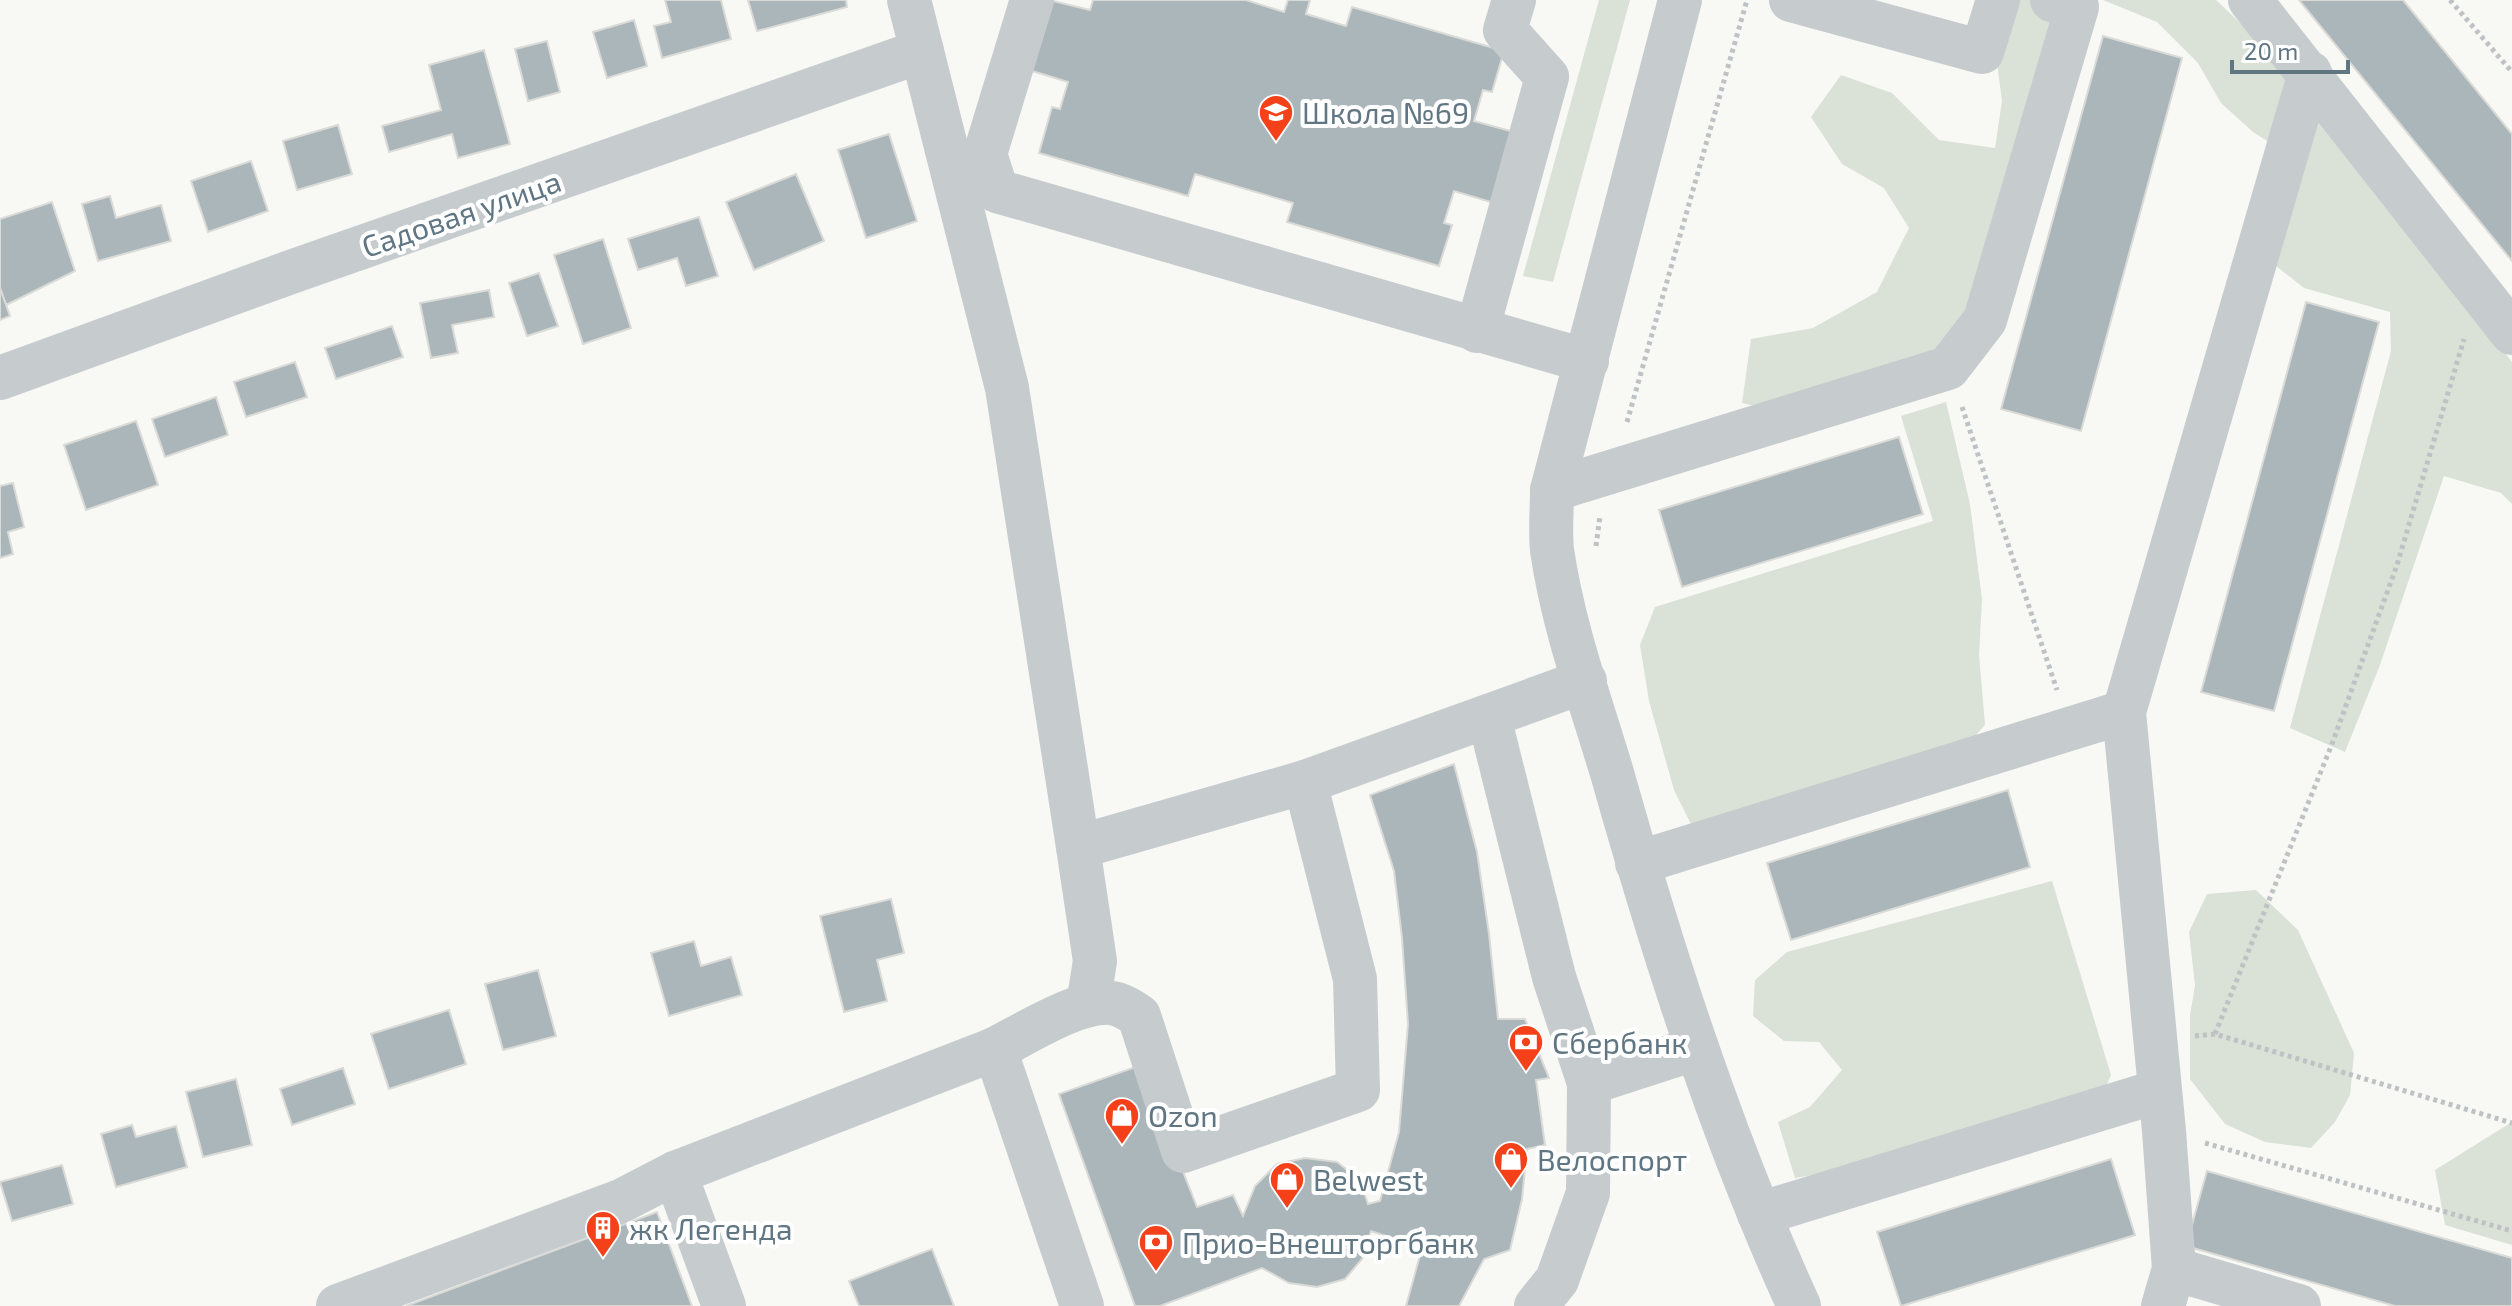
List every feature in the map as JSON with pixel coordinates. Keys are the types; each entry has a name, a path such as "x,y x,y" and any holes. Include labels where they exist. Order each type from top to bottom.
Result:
{"street":[{"path":"909,0 1007,388 1095,961 1088,1005"},
{"path":"1032,0 985,154 997,191 1587,361"},
{"path":"1477,331 1547,77 1505,30 1514,0"},
{"path":"1680,0 1552,490 1552,547 1563,606 1637,863 1697,1048 1759,1214 1799,1306"},
{"path":"1791,0 1982,52 1998,0"},
{"path":"1552,490 1948,368 1985,320 2077,7 2052,0"},
{"path":"2250,0 2512,333"},
{"name":"Садовая улица","path":"0,378 302,268 922,51"},
{"path":"2299,1306 2168,1288 2161,1111 2124,712 2310,73"},
{"path":"1078,847 1305,782 1585,681"},
{"path":"1637,863 2124,712"},
{"path":"1489,717 1554,977 1589,1083 1588,1193 1557,1280 1536,1306"},
{"path":"338,1306 621,1201 675,1173 995,1049 1088,1005 1111,1003 1128,1008 1139,1016 1183,1151 1358,1090 1355,979 1305,782"},
{"path":"1589,1083 1697,1048"},
{"path":"995,1049 1082,1306"},
{"path":"1759,1214 2161,1111"},
{"path":"675,1173 724,1306"}],"path":[{"path":"1595,554 1612,471 1747,0"},
{"path":"2450,0 2512,72"},
{"path":"2215,1034 2332,744 2397,565 2478,291"},
{"path":"1948,368 2070,729"},
{"path":"2154,1041 2215,1034 2512,1123"},
{"path":"2161,1111 2512,1231"}],"shaded area":[{"path":"1599,0 1630,0 1553,282 1523,276"},
{"path":"2015,0 2063,0 1972,318 1942,350 1764,408 1742,403 1751,339 1813,328 1877,292 1909,228 1884,188 1842,164 1811,117 1841,75 1892,93 1939,140 1995,148 2002,101 1997,63"},
{"path":"2103,0 2216,0 2255,37 2512,362 2512,504 2501,493 2444,476 2380,665 2345,752 2290,728 2391,351 2390,312 2304,288 2271,262 2301,162 2253,132 2221,103 2198,63 2157,22"},
{"path":"1946,402 1970,504 1982,600 1979,655 1985,725 1964,748 1693,828 1674,790 1649,701 1640,645 1655,607 1933,521 1901,416"},
{"path":"2052,881 2111,1075 2103,1093 1864,1166 1795,1178 1778,1122 1810,1107 1842,1070 1819,1042 1784,1041 1753,1016 1755,980 1787,952"},
{"path":"2256,890 2298,930 2354,1053 2350,1095 2335,1122 2311,1148 2265,1142 2225,1124 2190,1079 2190,1016 2195,985 2189,932 2207,894"},
{"path":"2512,1122 2512,1245 2445,1225 2435,1170"}],"building":[{"path":"665,0 721,0 731,39 662,58 654,26 671,22"},
{"path":"748,0 846,0 847,7 757,31"},
{"name":"Школа №69","path":"1049,0 1090,10 1093,0 1246,0 1284,12 1288,0 1310,0 1306,14 1346,26 1352,7 1504,51 1492,92 1483,90 1474,121 1514,132 1494,203 1454,191 1444,223 1452,225 1439,266 1287,222 1293,203 1195,174 1188,196 1039,153 1052,107 1060,109 1068,82 1029,70"},
{"path":"2299,0 2403,0 2512,134 2512,261"},
{"path":"634,20 647,66 607,78 593,32"},
{"path":"2103,36 2182,58 2081,431 2001,409"},
{"path":"547,41 560,92 528,101 515,49"},
{"path":"484,50 510,144 458,158 452,134 389,152 382,126 441,110 429,65"},
{"path":"338,125 352,174 297,190 283,141"},
{"path":"889,134 917,221 866,238 838,150"},
{"path":"251,161 268,211 208,232 191,181"},
{"path":"796,174 824,241 754,270 726,202"},
{"path":"110,196 116,218 161,205 171,241 98,261 82,204"},
{"path":"52,202 75,271 6,305 0,288 0,219"},
{"path":"699,217 718,276 686,286 677,258 638,270 628,239"},
{"path":"603,239 631,328 583,344 554,255"},
{"path":"539,273 558,326 527,336 509,283"},
{"path":"0,288 10,316 0,320"},
{"path":"489,290 494,317 452,325 458,353 431,358 420,303"},
{"path":"2306,302 2379,322 2274,711 2201,692"},
{"path":"392,326 403,357 336,379 325,348"},
{"path":"295,362 307,397 246,417 234,382"},
{"path":"216,397 228,435 165,457 152,419"},
{"path":"136,421 158,485 86,510 64,445"},
{"path":"1899,437 1923,514 1682,587 1659,510"},
{"path":"13,483 24,527 8,532 13,554 0,558 0,486"},
{"path":"1454,764 1477,852 1498,1019 1525,1019 1549,1078 1536,1080 1545,1145 1527,1149 1522,1199 1510,1250 1484,1259 1459,1306 1406,1306 1422,1248 1371,1231 1362,1259 1345,1279 1317,1287 1289,1283 1262,1268 1160,1306 1135,1306 1059,1094 1141,1065 1197,1207 1233,1195 1243,1216 1255,1186 1277,1164 1305,1158 1337,1162 1360,1180 1368,1204 1380,1201 1399,1132 1408,1024 1394,871 1370,795"},
{"path":"2008,790 2030,867 1791,940 1767,863"},
{"path":"891,899 904,953 877,960 887,1001 844,1012 820,916"},
{"path":"694,941 701,966 731,957 742,995 669,1016 651,953"},
{"path":"538,970 556,1036 503,1050 485,984"},
{"path":"449,1010 466,1064 389,1089 371,1034"},
{"path":"343,1068 355,1104 292,1125 280,1089"},
{"path":"236,1079 252,1145 203,1157 186,1092"},
{"path":"132,1125 136,1137 176,1126 187,1167 116,1187 101,1134"},
{"path":"2111,1159 2135,1235 1901,1306 1877,1232"},
{"path":"62,1165 73,1204 12,1221 0,1182"},
{"path":"2207,1171 2512,1258 2512,1306 2395,1306 2186,1246"},
{"name":"жк Легенда","path":"657,1212 692,1306 406,1306"},
{"path":"932,1249 954,1306 859,1306 849,1281"}],"place":[{"name":"Школа №69","path":"1276,143"},
{"name":"Сбербанк","path":"1526,1073"},
{"name":"Ozon","path":"1122,1146"},
{"name":"Велоспорт","path":"1511,1190"},
{"name":"Belwest","path":"1287,1210"},
{"name":"жк Легенда","path":"603,1259"},
{"name":"Прио-Внешторгбанк","path":"1156,1273"}]}
